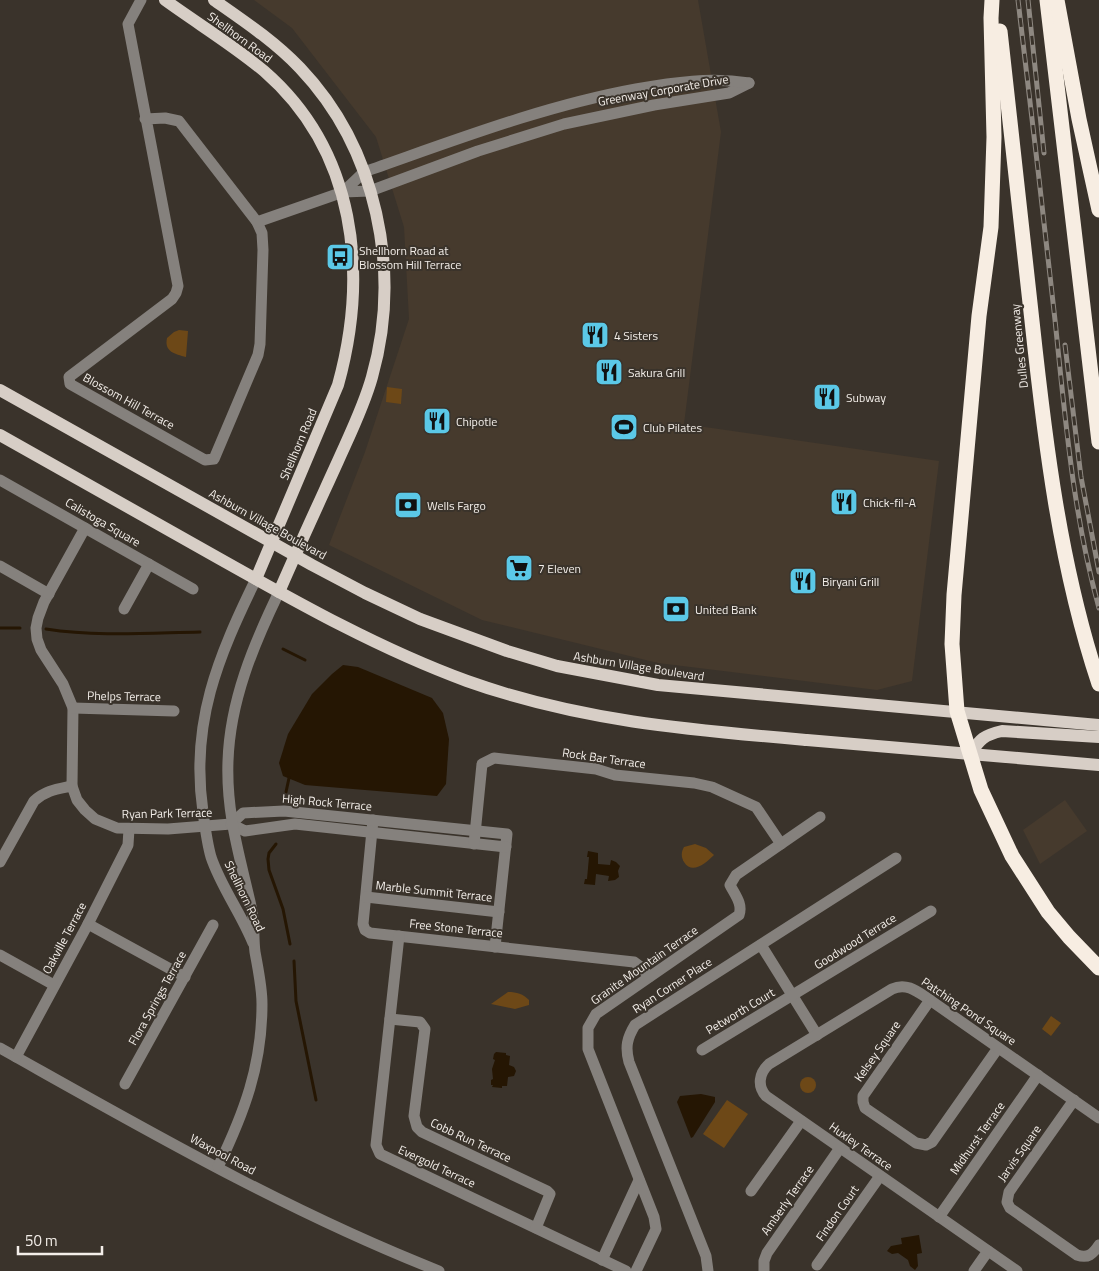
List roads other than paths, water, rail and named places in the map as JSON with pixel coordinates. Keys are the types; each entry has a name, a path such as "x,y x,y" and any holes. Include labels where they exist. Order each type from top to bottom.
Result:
{"highway":[{"path":"992,0 994,137 991,227 980,316 954,595 952,644 957,711 981,790 1004,841 1020,870 1048,912 1068,937 1099,968"},
{"name":"Dulles Greenway","path":"996,0 1044,430 1070,582 1086,646 1099,684"},
{"path":"1046,0 1099,442"},
{"path":"1057,0 1079,119 1099,210"}],"main road":[{"name":"Shellhorn Road","path":"165,0 245,56 264,72 282,89 312,127 343,192 352,245 351,314 345,362 338,385 256,579"},
{"name":"Shellhorn Road","path":"214,0 267,37 313,83 344,127 356,149 370,191 381,235 384,267 383,312 378,352 371,379 359,412 278,592"},
{"name":"Ashburn Village Boulevard","path":"0,390 365,593 420,619 507,651 557,666 658,685 1099,725"},
{"path":"0,435 278,592 386,648 459,678 505,693 594,716 689,730 1099,765"},
{"path":"970,754 986,735 1002,731 1093,737"}],"street":[{"name":"Blossom Hill Terrace","path":"141,0 128,24 145,119 178,286 172,299 69,377 70,384 205,460 214,459 258,355 260,344 262,233 257,222 179,121 165,118 145,119"},
{"name":"Greenway Corporate Drive","path":"343,192 370,191 478,151 564,124 654,104 729,93 749,83 716,79 700,80 614,93 536,113 364,172"},
{"path":"257,222 343,192 364,172"},
{"name":"Calistoga Square","path":"0,480 193,589"},
{"name":"Ryan Park Terrace","path":"85,528 38,618 37,640 41,650 63,684 73,708 72,786 77,800 95,819 117,828 205,827 231,824"},
{"path":"124,609 149,564"},
{"path":"0,566 49,594"},
{"name":"Shellhorn Road","path":"255,949 245,923 217,872 211,856 199,786 199,761 205,712 216,670 256,579"},
{"name":"Shellhorn Road","path":"218,1167 244,1108 253,1080 258,1053 262,1004 252,908 231,824 228,763 233,714 244,673 278,592"},
{"name":"Phelps Terrace","path":"73,708 174,711"},
{"name":"Rock Bar Terrace","path":"474,844 482,764 494,758 596,769 615,775 694,783 712,787 756,807 781,844"},
{"path":"0,862 34,801 41,794 72,786"},
{"name":"High Rock Terrace","path":"284,811 373,820 507,834 506,847 295,824 245,831 231,824 243,814 284,811"},
{"name":"Granite Mountain Terrace","path":"636,1271 656,1229 654,1218 588,1049 588,1028 596,1014 739,915 741,909 739,902 730,885 736,875 820,817"},
{"name":"Free Stone Terrace","path":"373,820 363,924 365,930 370,933 634,962 649,977"},
{"name":"Oakville Terrace","path":"16,1057 88,924 128,845 129,829"},
{"path":"495,946 506,847"},
{"name":"Ryan Corner Place","path":"708,1271 706,1256 629,1062 626,1046 635,1025 896,858"},
{"name":"Marble Summit Terrace","path":"366,897 499,912"},
{"name":"Goodwood Terrace","path":"793,995 931,911"},
{"path":"88,924 184,977"},
{"name":"Flora Springs Terrace","path":"125,1084 213,924"},
{"name":"Evergold Terrace","path":"399,936 376,1146 380,1154 626,1271"},
{"path":"761,945 817,1035"},
{"path":"0,955 54,985"},
{"name":"Patching Pond Square","path":"817,1035 897,987 910,987 1099,1118"},
{"name":"Petworth Court","path":"702,1050 793,995"},
{"name":"Kelsey Square","path":"930,1000 863,1096 866,1108 916,1143 926,1145 932,1142 998,1048"},
{"name":"Cobb Run Terrace","path":"390,1019 420,1022 424,1029 414,1116 417,1126 422,1132 547,1190 550,1194 536,1228"},
{"name":"Huxley Terrace","path":"817,1035 769,1064 763,1071 760,1077 760,1085 766,1096 1017,1271"},
{"name":"Waxpool Road","path":"0,1048 274,1197 334,1226 439,1271"},
{"name":"Midhurst Terrace","path":"939,1217 1038,1075"},
{"name":"Jarvis Square","path":"1074,1100 1009,1192 1007,1202 1010,1208 1077,1255 1088,1257 1093,1254 1099,1245"},
{"path":"751,1191 801,1121"},
{"name":"Amberly Terrace","path":"764,1271 764,1261 767,1253 840,1148"},
{"name":"Findon Court","path":"817,1265 880,1176"},
{"path":"602,1260 639,1180"},
{"path":"974,1271 988,1251"}],"waterway":[{"path":"0,628 20,628"},
{"path":"46,629 104,634 200,632"},
{"path":"283,649 305,660"},
{"path":"286,792 289,778"},
{"path":"276,844 269,853 269,870 283,909 290,944"},
{"path":"294,961 296,1001 316,1100"}],"railway":[{"path":"1018,0 1066,429 1076,501 1099,608"},
{"path":"1028,0 1044,153"},
{"path":"1065,345 1081,477 1099,572"}],"place":[{"name":"Shellhorn Road at Blossom Hill Terrace","path":"340,257"},
{"name":"4 Sisters","path":"595,335"},
{"name":"Sakura Grill","path":"609,372"},
{"name":"Subway","path":"827,397"},
{"name":"Chipotle","path":"437,421"},
{"name":"Club Pilates","path":"624,427"},
{"name":"Chick-fil-A","path":"844,502"},
{"name":"Wells Fargo","path":"408,505"},
{"name":"7 Eleven","path":"519,568"},
{"name":"Biryani Grill","path":"803,581"},
{"name":"United Bank","path":"676,609"}]}
